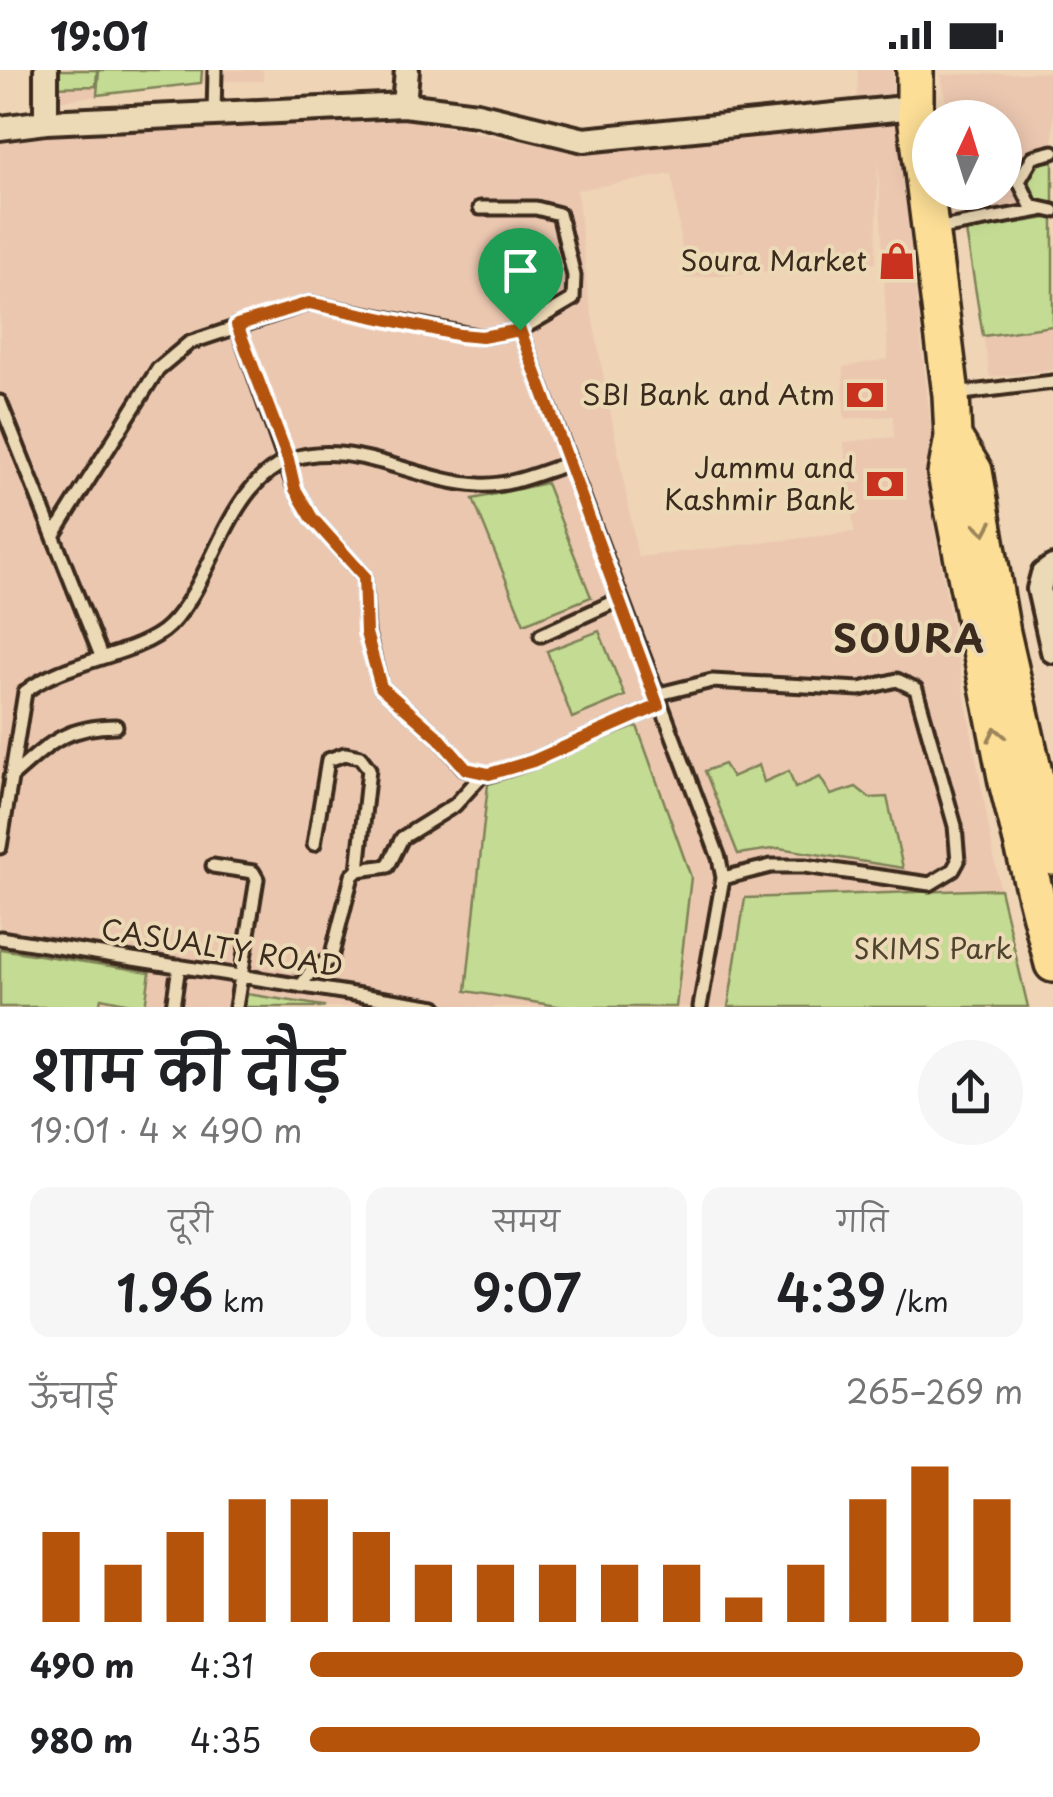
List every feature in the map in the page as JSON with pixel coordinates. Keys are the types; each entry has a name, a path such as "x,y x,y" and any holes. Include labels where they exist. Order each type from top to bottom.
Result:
{"main road":[{"path":"915,70 916,100"},
{"path":"928,210 954,437 974,472 1033,788 1053,964"},
{"path":"1033,788 1053,857"}],"street":[{"path":"46,70 46,122"},
{"path":"404,105 408,70"},
{"path":"0,128 46,122 404,105 464,112 584,140 626,140 912,106"},
{"path":"1053,568 1042,574 1039,589 1053,651"}],"lane":[{"path":"214,114 215,70"},
{"path":"1047,211 1020,190 1020,172 1033,156 1053,152"},
{"path":"54,533 158,369 189,344 309,303 482,337 520,330 572,299 574,276 563,222 551,210 480,208"},
{"path":"930,229 1047,211"},
{"path":"237,325 302,502 364,576 366,633 381,687 439,738 466,769 482,774 533,761 656,701 712,681 860,689 897,680 916,689 955,826 958,861 953,870 930,884 805,866 771,866 723,878"},
{"path":"520,330 723,878 700,1007"},
{"path":"951,395 1053,382"},
{"path":"0,402 101,656"},
{"path":"0,847 4,794 25,692 58,671 168,628 249,492 259,479 288,459 340,454 476,485 502,485 567,464"},
{"path":"541,634 618,600"},
{"path":"10,778 60,736 77,728 116,726"},
{"path":"301,986 311,971 332,958 348,882 358,870 370,769 360,758 346,754 328,760 314,844"},
{"path":"358,870 388,866 402,838 454,806 482,774"},
{"path":"213,866 253,872 257,879 236,1007"},
{"name":"CASUALTY ROAD","path":"0,938 301,986 352,1001 436,1007"},
{"path":"173,1007 179,966"}],"shaded area":[{"path":"49,70 263,70 263,81 209,81 57,101"},
{"path":"858,70 893,70 893,103 857,108"},
{"path":"1053,72 1053,370 990,377 963,210 1022,210 1022,100 945,100 941,75"},
{"path":"896,113 941,520 933,522 1000,889 1029,1007 0,1007 0,142 68,132 410,120 581,153","holes":["878,157 888,359 843,367 844,419 893,416 894,437 844,442 854,532 638,557 588,294 577,190 672,174 686,278 876,263"]}],"green space":[{"path":"49,70 97,70 96,86 49,87"},
{"path":"99,70 202,70 201,83 97,95"},
{"path":"1053,160 1053,203 1036,201 1025,182 1036,162"},
{"path":"1053,217 1053,326 983,336 966,231"},
{"path":"546,483 591,597 524,624 473,499"},
{"path":"599,631 625,696 572,718 547,651"},
{"path":"637,726 691,877 676,1007 563,1007 466,991 488,784"},
{"path":"724,764 732,777 759,765 764,782 789,771 795,788 820,777 831,795 856,787 870,798 887,797 903,868 779,848 738,854 705,771"},
{"name":"SKIMS Park","path":"1000,889 1028,1007 728,1007 745,898"},
{"path":"0,949 150,972 145,1007 101,998 99,1007 0,1007"},
{"path":"247,994 324,1006 324,1007 245,1007"}],"place":[{"name":"Soura Market","path":"897,261"},
{"name":"SBI Bank and Atm","path":"865,395"},
{"name":"Jammu and Kashmir Bank","path":"885,484"}],"district":[{"name":"SOURA","path":"910,640"}],"route":[{"path":"309,303 460,335 482,337 520,330 658,706 533,761 477,774 470,773 439,738 381,687 366,633 368,585 312,518 295,489 288,459 237,325 309,303"}]}
